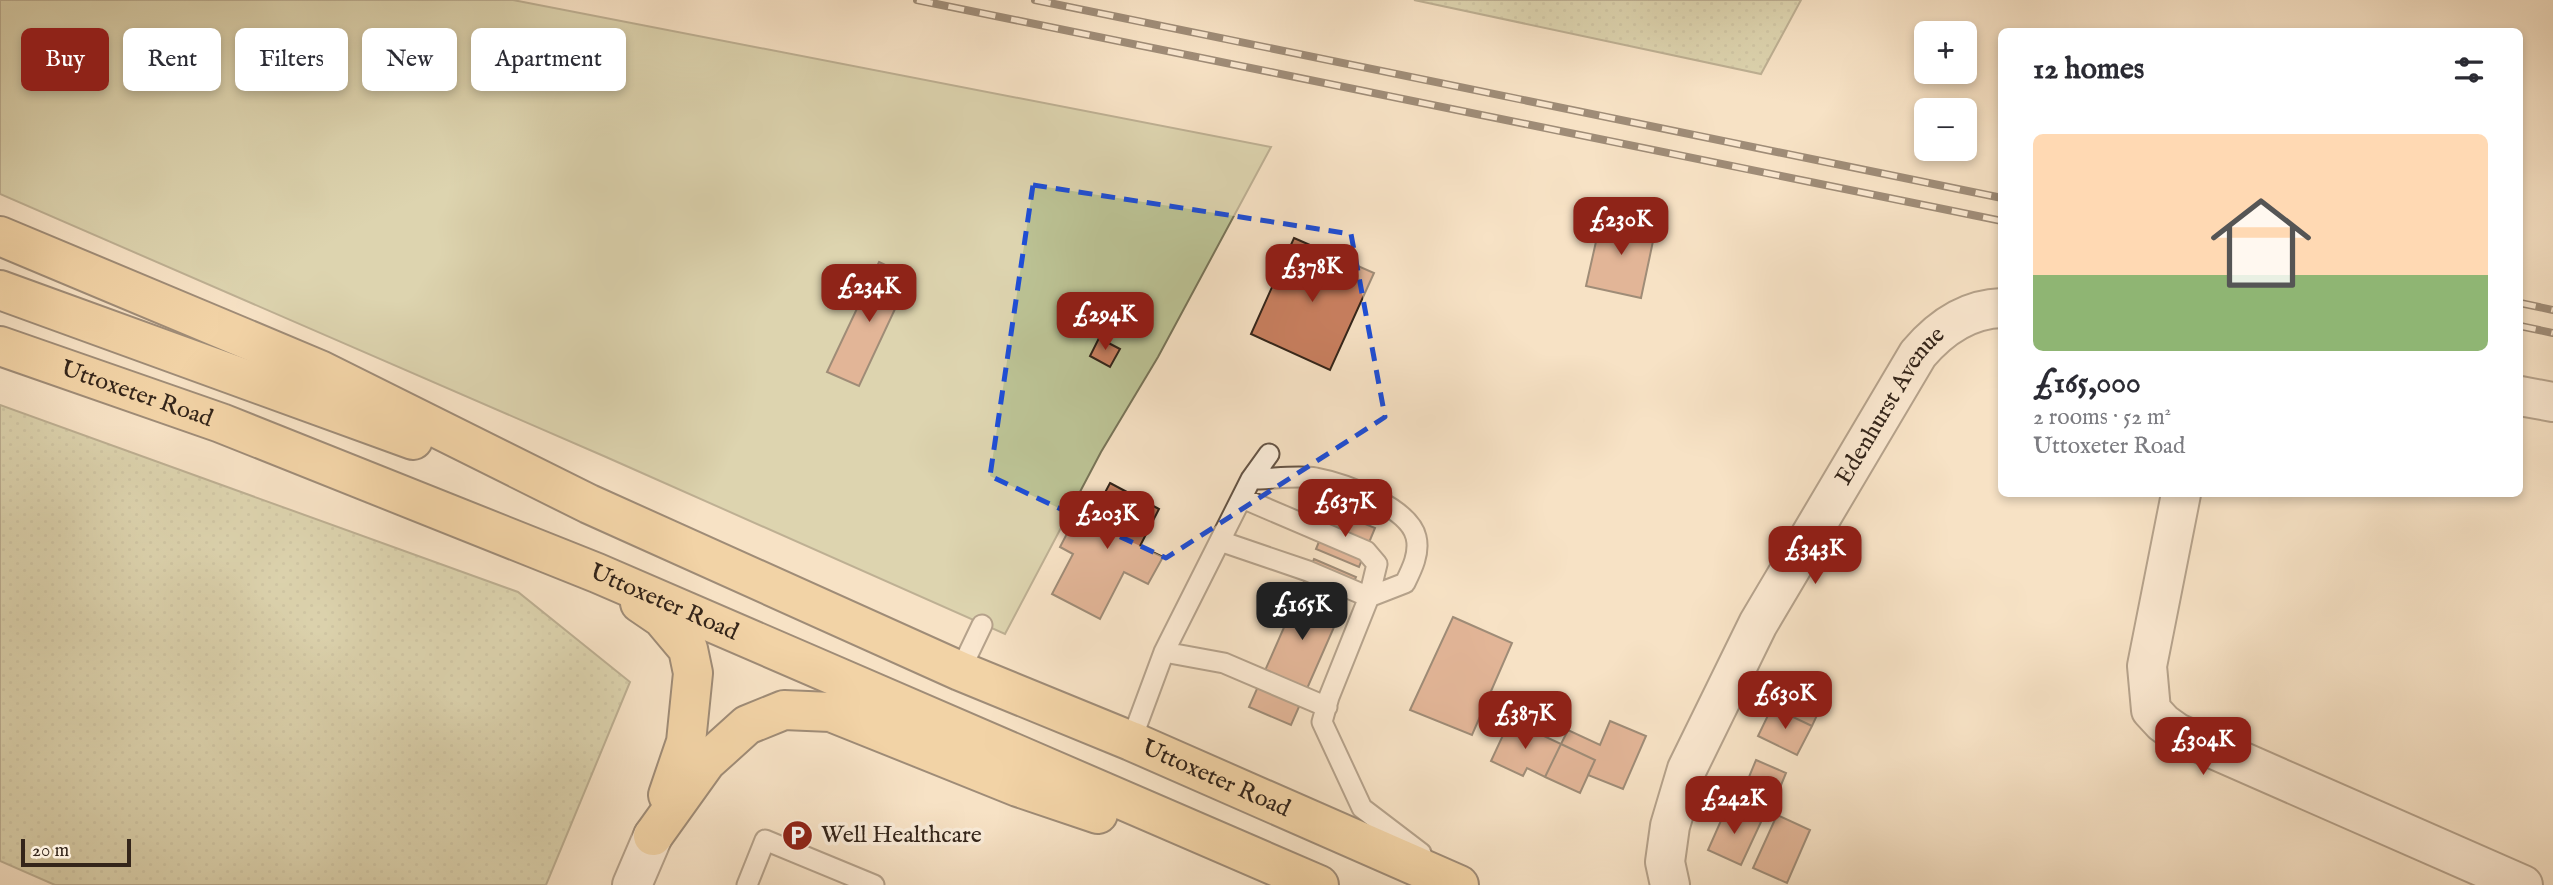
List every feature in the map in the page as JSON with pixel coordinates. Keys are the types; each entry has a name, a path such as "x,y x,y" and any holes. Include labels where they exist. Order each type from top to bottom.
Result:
{"highway":[{"path":"0,236 320,370 590,504"},
{"path":"0,290 590,504"},
{"name":"Uttoxeter Road","path":"0,346 222,423 597,573 1319,885"},
{"name":"Uttoxeter Road","path":"590,504 960,671 1131,741 1456,884"},
{"path":"597,573 662,618 688,649 693,673 686,742 653,836"},
{"path":"653,836 706,762 747,724 784,710 831,712 1018,787 1309,885"}],"street":[{"name":"Edenhurst Avenue","path":"1670,885 1665,862 1670,826 1687,769 1758,624 1919,354 1932,338 1965,316 1981,310 1998,308"},
{"path":"2523,397 2553,402"},
{"path":"2180,497 2147,666 2151,710 2177,733 2523,885"},
{"path":"632,885 653,836"}],"lane":[{"path":"1131,741 1164,652 1251,479 1269,454"},
{"path":"1220,541 1308,571 1369,597 1405,583 1416,560 1416,535 1402,517 1359,490 1314,478 1251,479"},
{"path":"1242,498 1366,551 1377,564 1369,597 1322,722 1362,808 1430,860 1456,884"},
{"path":"960,671 982,625"},
{"path":"1164,652 1224,663 1327,707"},
{"path":"747,885 765,840 874,885"}],"highlighted area":[{"path":"1033,185 1351,234 1385,417 1166,558 990,476"}],"green space":[{"path":"0,0 513,0 1271,147 1158,357 1101,452 1005,634 606,457 0,194"},
{"path":"1414,0 1801,0 1761,74"},
{"path":"0,405 518,592 630,682 546,885 55,885 0,861"}],"building":[{"path":"1602,215 1656,227 1641,298 1586,286"},
{"path":"1294,238 1374,273 1330,370 1251,334"},
{"path":"879,262 910,277 859,386 827,372"},
{"path":"1099,338 1120,349 1110,367 1090,356"},
{"path":"1110,483 1159,509 1140,546 1163,557 1148,584 1124,572 1100,619 1052,594 1073,554 1060,547 1076,516 1089,523"},
{"path":"1332,510 1375,528 1359,567 1316,549"},
{"path":"1314,559 1356,577 1291,725 1249,707"},
{"path":"1453,617 1512,643 1472,735 1410,710"},
{"path":"1787,675 1827,694 1812,726 1772,707"},
{"path":"1772,707 1812,726 1797,755 1758,736"},
{"path":"1510,720 1561,744 1545,777 1527,768 1523,776 1491,761"},
{"path":"1610,721 1646,736 1623,789 1588,775 1595,760 1561,744 1568,730 1600,745"},
{"path":"1561,744 1595,760 1580,793 1545,777"},
{"path":"1756,760 1786,773 1774,802 1744,789"},
{"path":"1727,807 1761,822 1741,865 1708,850"},
{"path":"1777,815 1810,830 1787,883 1753,868"}],"railway":[{"path":"917,0 1998,220"},
{"path":"1035,0 1998,197"},
{"path":"2523,304 2553,310"},
{"path":"2523,327 2553,333"}],"place":[{"name":"Well Healthcare","path":"798,835"}]}
